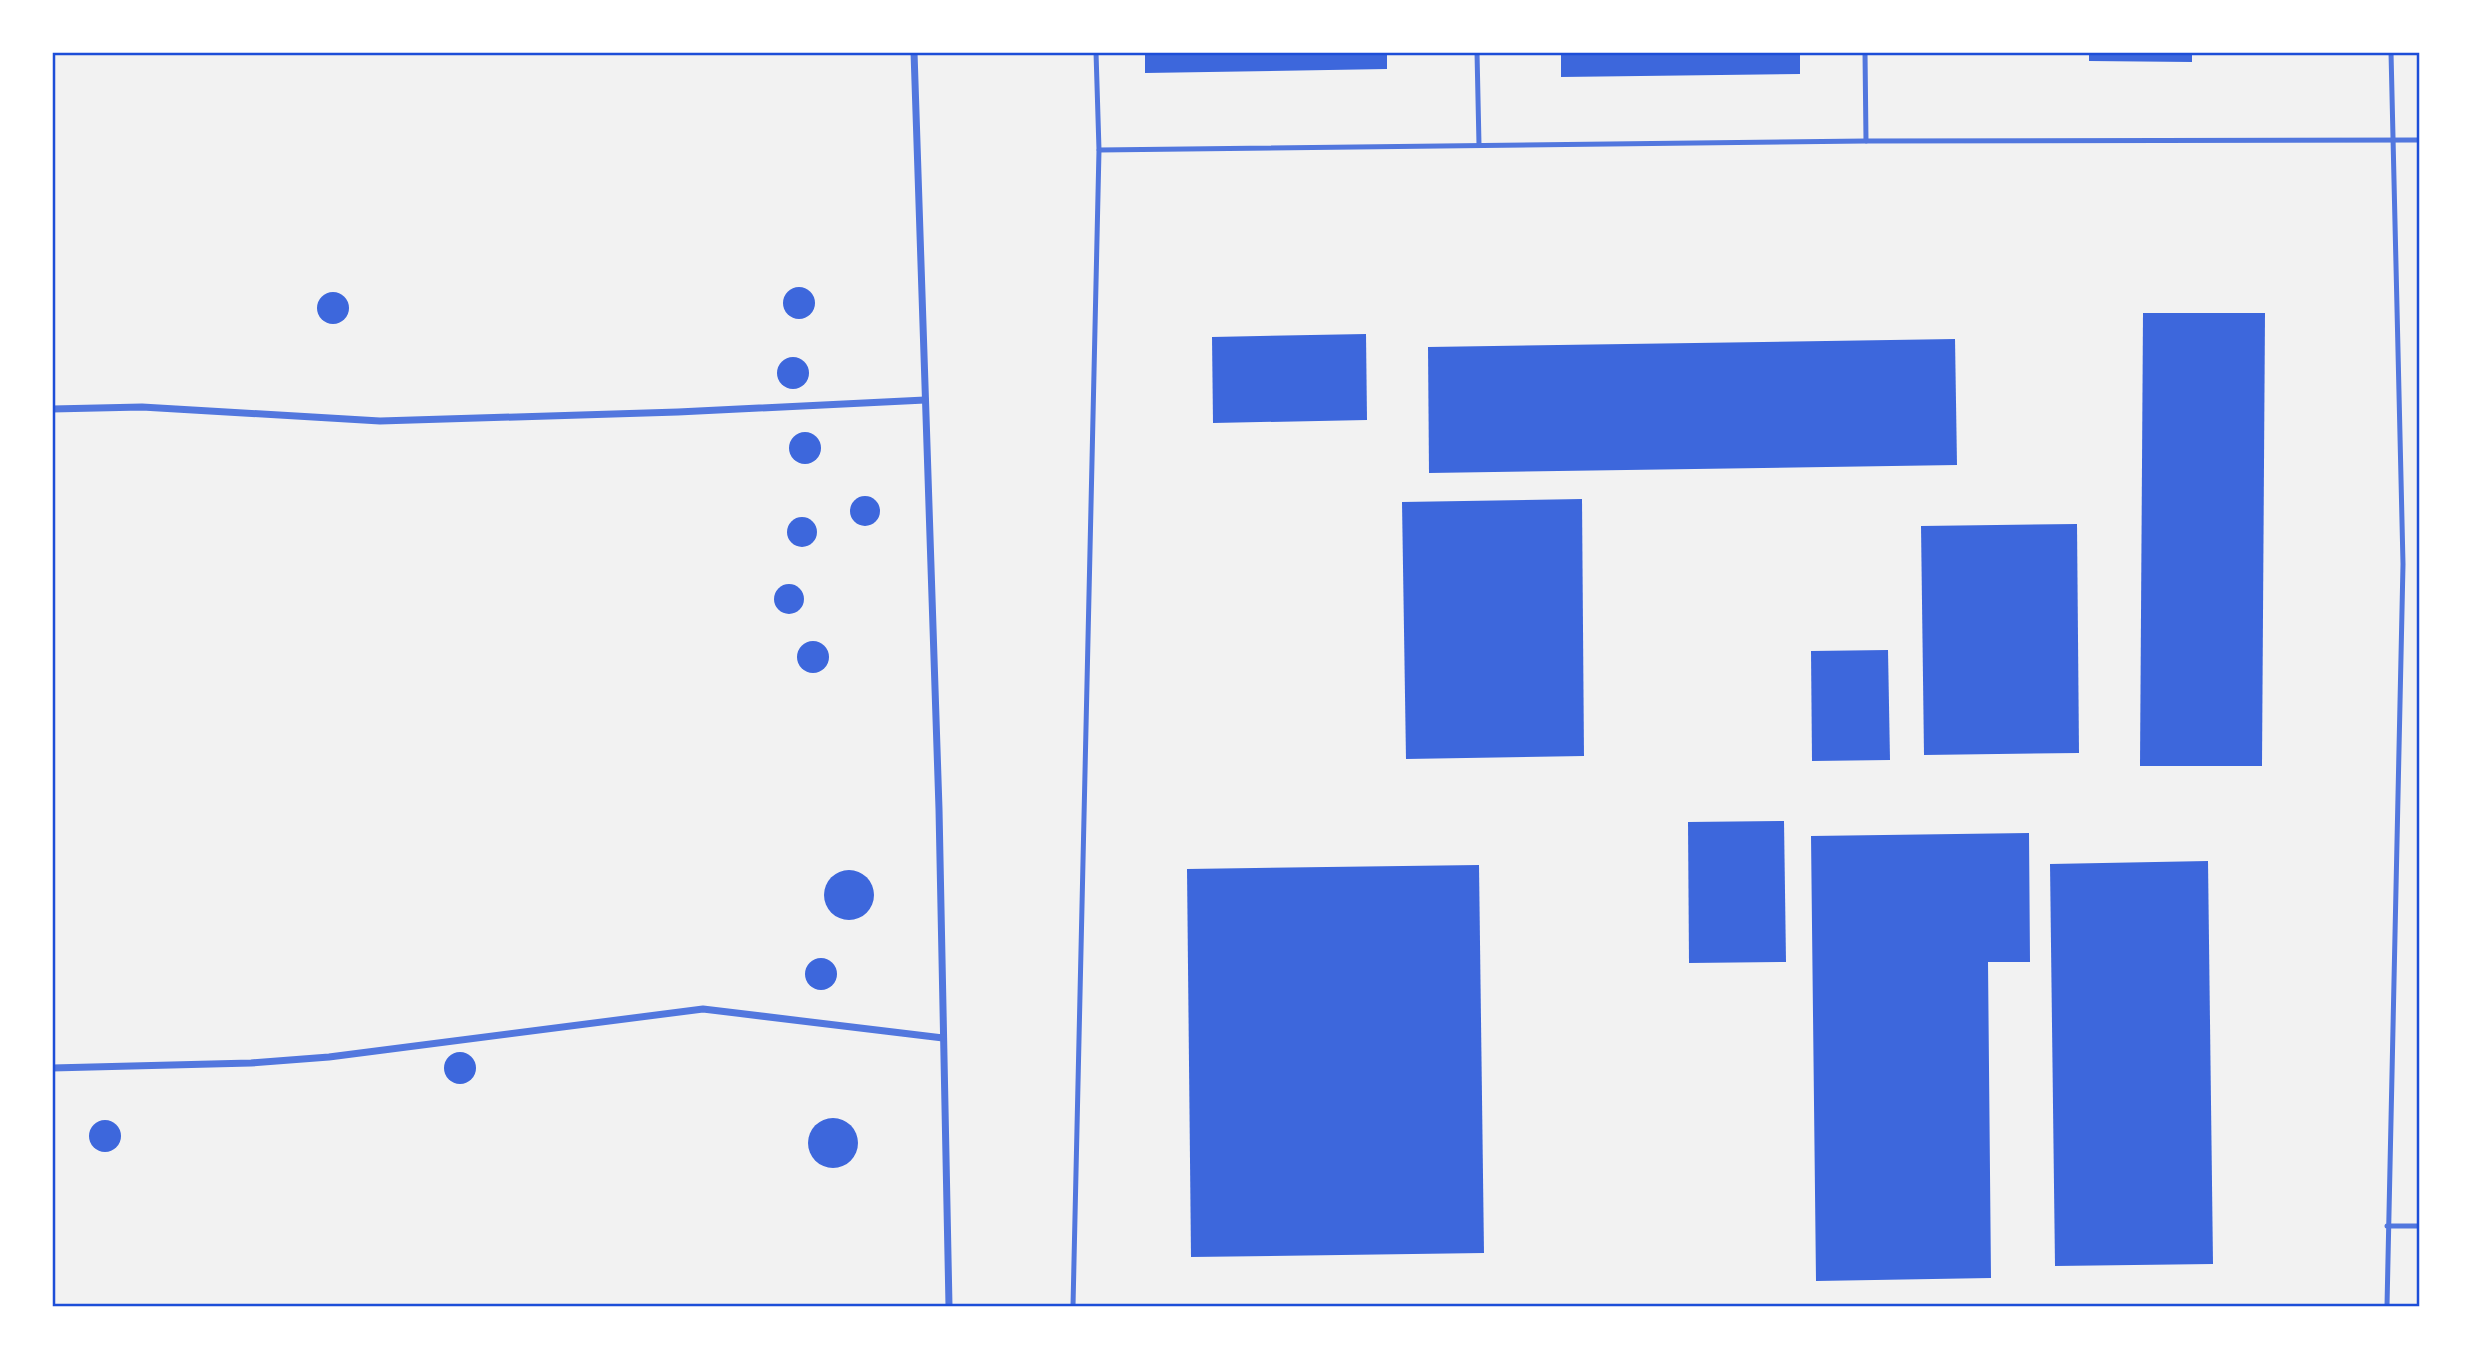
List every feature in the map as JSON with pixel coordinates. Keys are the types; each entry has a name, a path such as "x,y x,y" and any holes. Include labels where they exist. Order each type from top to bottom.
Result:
{"street":[{"path":"914,52 939,795 949,1307"},
{"path":"52,409 142,407 380,421 678,412 925,400"},
{"path":"52,1068 251,1063 329,1057 703,1009 943,1038"}],"lane":[{"path":"1073,1307 1098,150 1096,52"},
{"path":"1477,52 1479,145"},
{"path":"1865,52 1866,141"},
{"path":"2387,1307 2403,564 2391,52"},
{"path":"1098,150 1866,141 2420,140"},
{"path":"2387,1226 2420,1226"}],"building":[{"path":"1145,52 1387,52 1387,69 1145,73"},
{"path":"1561,52 1800,52 1800,74 1561,77"},
{"path":"2089,52 2192,52 2192,62 2089,61"},
{"path":"799,287 810,292 815,303 810,314 799,319 788,314 783,303 788,292"},
{"path":"333,292 344,297 349,308 344,319 333,324 322,319 317,308 322,297"},
{"path":"2143,313 2265,313 2262,766 2140,766"},
{"path":"1366,334 1367,420 1213,423 1212,337"},
{"path":"1955,339 1957,465 1429,473 1428,347"},
{"path":"793,357 804,362 809,373 804,384 793,389 782,384 777,373 782,362"},
{"path":"805,432 816,437 821,448 816,459 805,464 794,459 789,448 794,437"},
{"path":"865,496 871,497 879,505 879,517 871,525 865,526 859,525 851,517 850,511 851,505 859,497"},
{"path":"1582,499 1584,756 1406,759 1402,502"},
{"path":"802,517 813,521 817,532 813,543 802,547 791,543 787,532 791,521"},
{"path":"2077,524 2079,753 1924,755 1921,526"},
{"path":"789,584 800,588 804,599 800,610 789,614 778,610 774,599 778,588"},
{"path":"813,641 824,646 829,657 824,668 813,673 802,668 797,657 802,646"},
{"path":"1888,650 1890,760 1812,761 1811,651"},
{"path":"1784,821 1786,962 1689,963 1688,822"},
{"path":"2029,833 2030,962 1988,962 1991,1278 1816,1281 1811,836"},
{"path":"2208,861 2213,1264 2055,1266 2050,864"},
{"path":"1479,865 1484,1253 1191,1257 1187,869"},
{"path":"849,870 867,877 874,895 867,913 849,920 831,913 824,895 831,877"},
{"path":"821,958 832,963 837,974 832,985 821,990 810,985 805,974 810,963"},
{"path":"460,1052 471,1057 476,1068 471,1079 460,1084 449,1079 444,1068 449,1057"},
{"path":"833,1118 851,1125 858,1143 851,1161 833,1168 815,1161 808,1143 815,1125"},
{"path":"105,1120 116,1125 121,1136 116,1147 105,1152 94,1147 89,1136 94,1125"}]}
